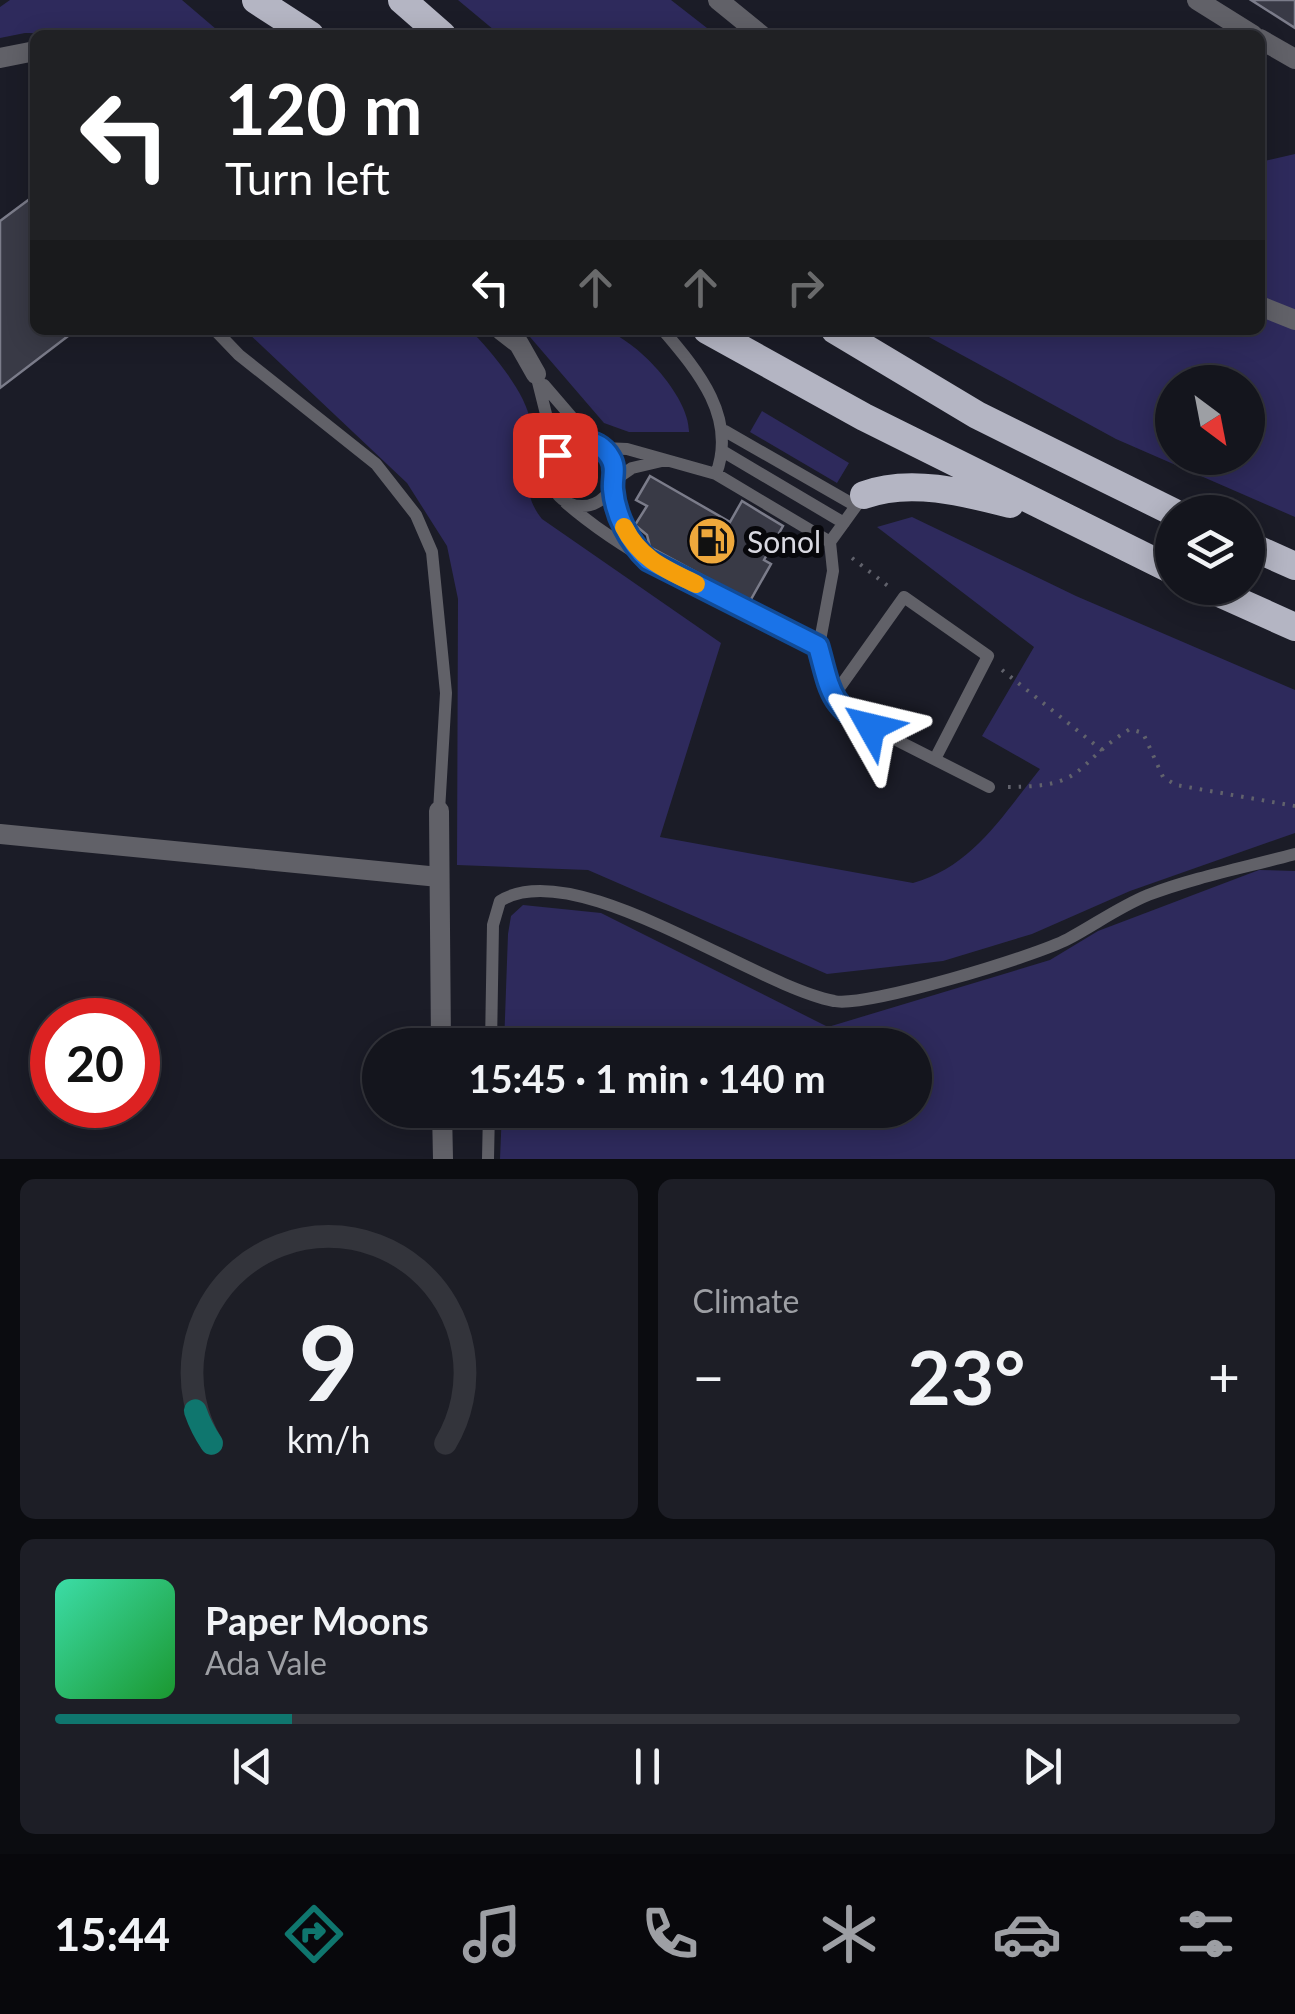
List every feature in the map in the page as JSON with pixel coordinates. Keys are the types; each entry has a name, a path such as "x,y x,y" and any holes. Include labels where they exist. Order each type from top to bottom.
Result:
{"highway":[{"path":"256,0 304,30"},
{"path":"276,0 307,30"},
{"path":"402,0 436,30"},
{"path":"716,335 864,418 1155,562"},
{"path":"843,335 977,415 1155,503"},
{"path":"860,500 880,488 959,491 1070,520"},
{"path":"1265,553 1295,566"},
{"path":"1246,605 1295,627"}],"street":[{"path":"718,0 755,30"},
{"path":"1197,0 1246,30"},
{"path":"1265,42 1295,59"},
{"path":"0,58 30,52"},
{"path":"1265,308 1295,320"},
{"path":"507,335 519,344 536,374"},
{"path":"440,811 442,1028"},
{"path":"0,834 439,877"},
{"path":"442,1128 443,1159"}],"lane":[{"path":"220,335 239,355 376,464 416,515 432,552 446,693 440,811"},
{"path":"667,335 700,378 725,431 724,452 716,474"},
{"path":"536,374 613,464 613,484 622,521 634,547 648,560"},
{"path":"536,374 549,426 552,487 566,503 648,560 818,646"},
{"path":"725,431 860,500 830,542 833,571 818,646 832,698 848,716 989,787"},
{"path":"550,465 563,447 584,441 673,460 716,474 830,542"},
{"path":"724,452 844,523"},
{"path":"566,503 588,506 606,496 613,484 632,468 673,460"},
{"path":"832,698 904,598 988,656 936,757"},
{"path":"491,1028 493,925 500,901 522,890 572,895 623,911 837,1002 1013,960 1067,940 1113,910 1153,893 1295,854"},
{"path":"488,1159 489,1128"}],"path":[{"path":"830,542 904,598"},
{"path":"988,656 1025,692 1103,751"},
{"path":"989,787 1055,787 1130,729 1143,733 1162,777 1176,784 1295,806"}],"shaded area":[{"path":"10,0 182,0 217,30 30,30 0,38 0,7"},
{"path":"458,0 671,0 710,30 494,30"},
{"path":"1295,154 1295,517 1265,504 1265,495 1245,495 1199,475 1265,475 1265,365 1155,365 1155,456 1116,439 925,335 1265,335 1265,161"},
{"path":"250,335 474,335 497,360 527,410 531,434 528,483 534,507 542,519 721,643 660,837 913,883 953,865 970,852 1013,804 1040,769 982,736 1034,647 877,527 912,517 1076,596 1295,690 1295,833 1130,891 1032,934 943,961 827,974 588,870 457,865 458,599 447,546 407,483"},
{"path":"528,335 616,335 645,357 671,386 681,402 689,432 629,432 604,423"},
{"path":"762,411 849,463 837,483 750,432"},
{"path":"1259,870 1295,871 1295,1159 500,1159 501,1128 932,1128 932,1028 505,1028 508,934 511,916 523,905 601,913 828,1027 1050,960 1098,931"}],"building":[{"path":"1251,0 1295,0 1295,28"},
{"path":"30,199 30,335 69,335 0,388 0,221"},
{"name":"Sonol","path":"650,476 730,522 742,501 783,526 764,560 771,564 750,601 650,547 647,535 635,525 647,506 636,500"}],"slow traffic":[{"path":"624,527 634,547 648,560 696,584"}],"place":[{"name":"Sonol","path":"712,541"}],"route":[{"path":"555,455 573,442 584,441 603,448 613,464 612,486 634,547 648,560 818,646 832,698 848,716 871,727"}]}
